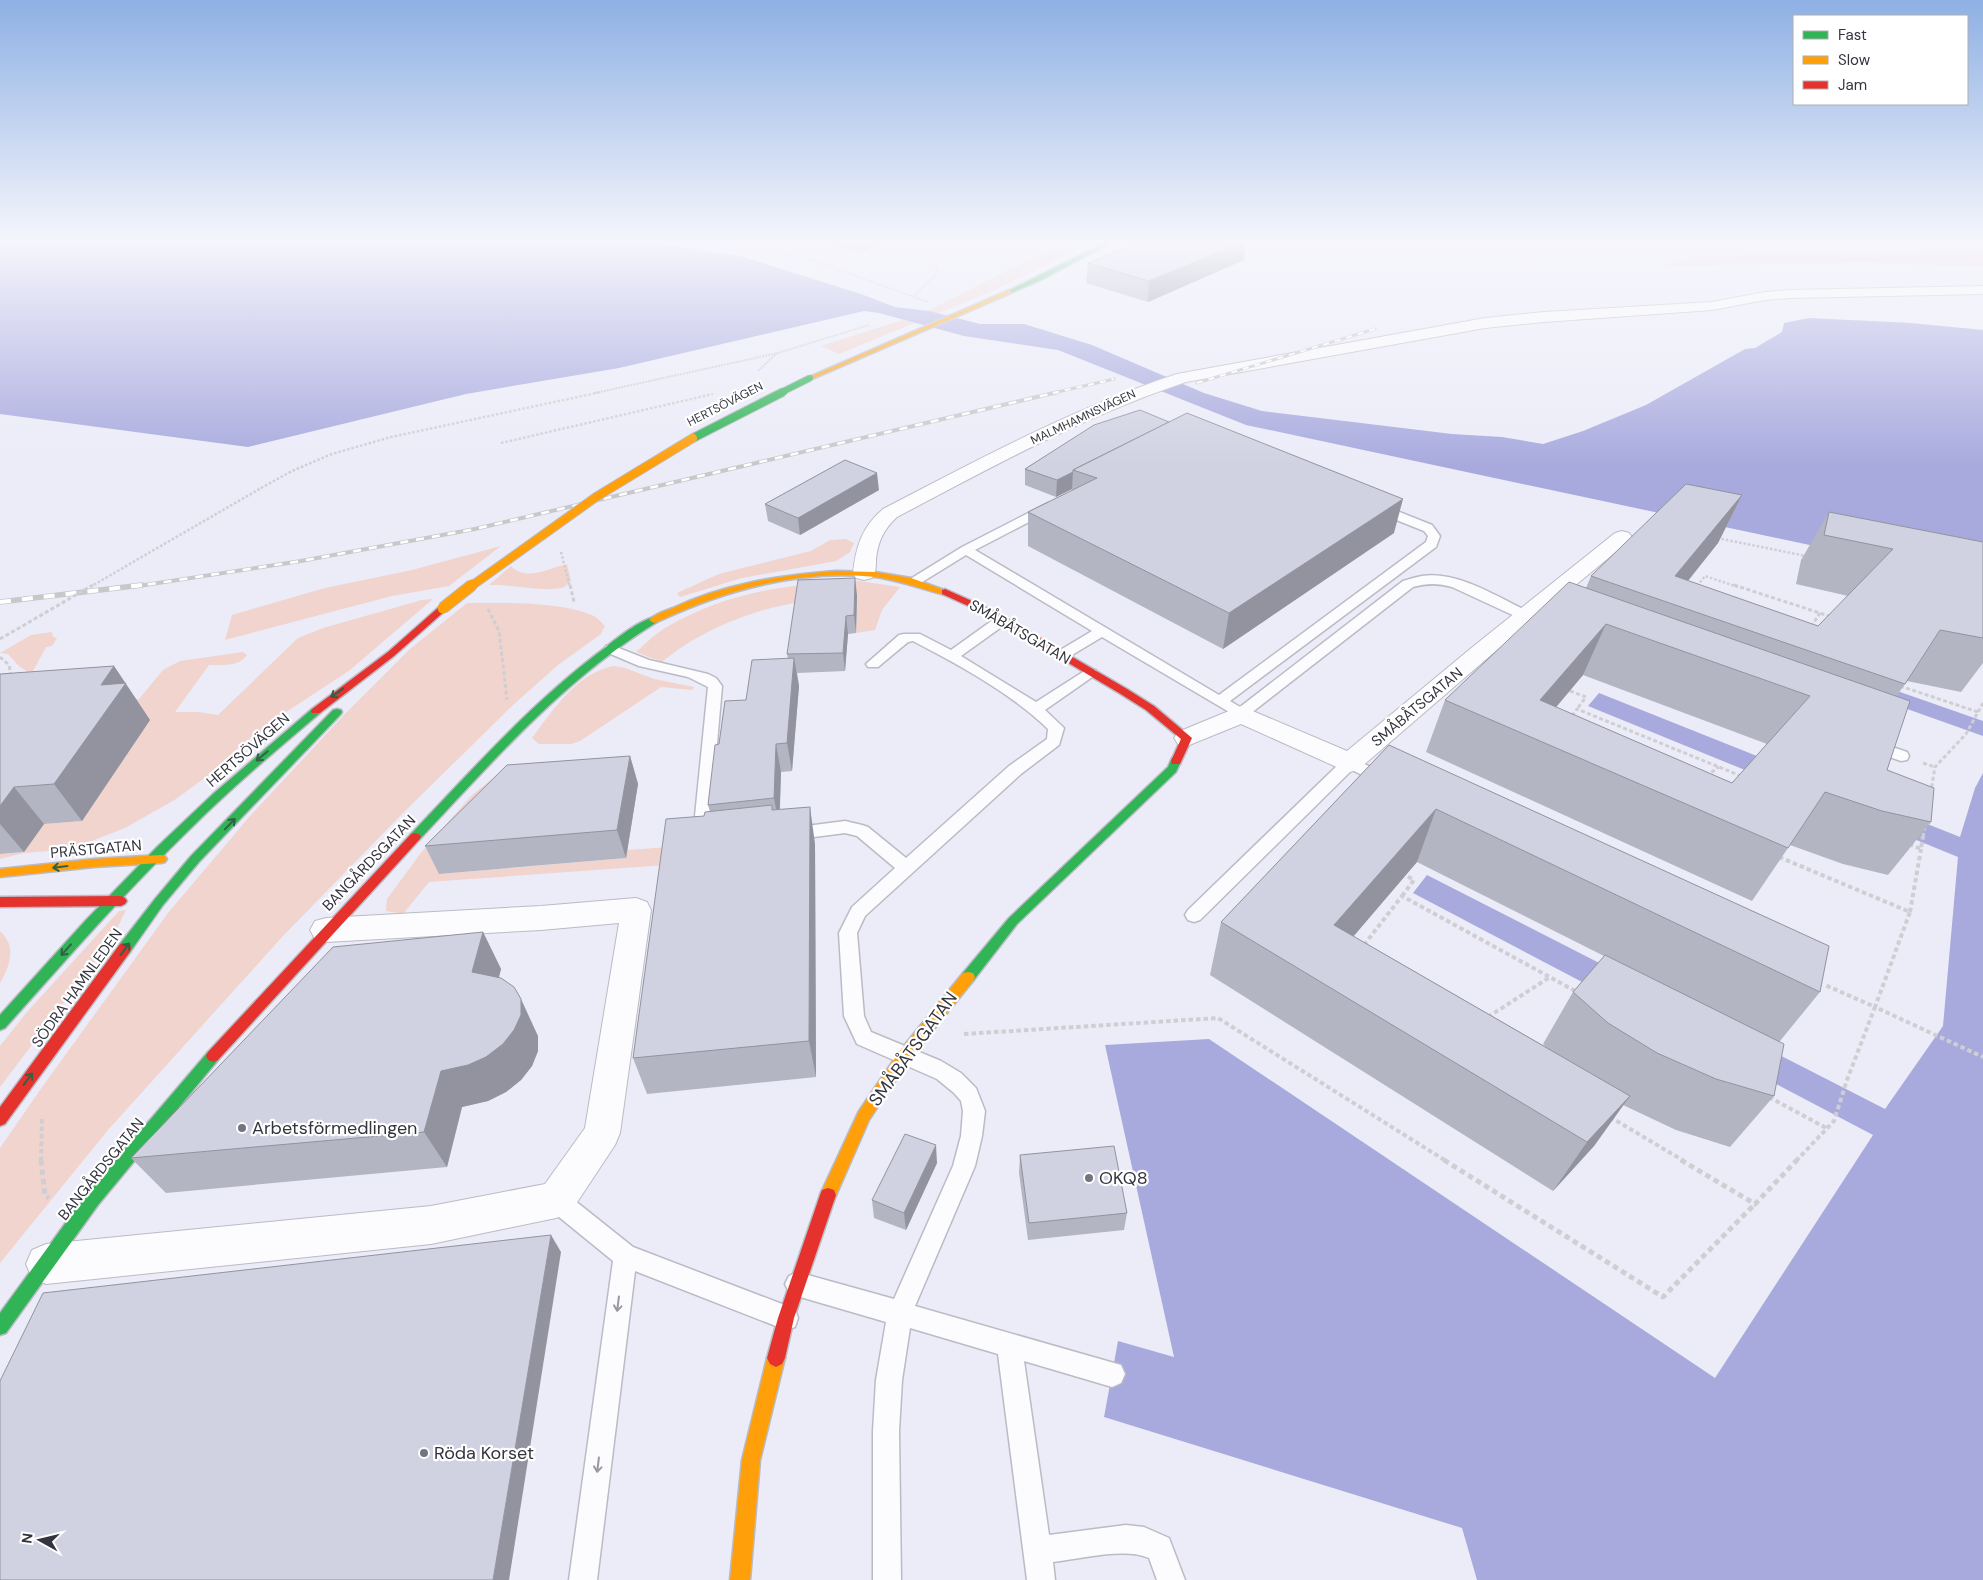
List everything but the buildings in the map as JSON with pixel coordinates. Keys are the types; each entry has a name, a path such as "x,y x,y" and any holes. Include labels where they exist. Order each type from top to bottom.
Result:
{"main road":[{"name":"HERTSÖVÄGEN","path":"133,878 239,776 329,700 390,654 443,608 547,528 629,473 710,426 810,378 952,317"},
{"name":"SMÅBÅTSGATAN","path":"740,1580 751,1460 786,1318 832,1183 864,1116 904,1056 1013,921 1172,769 1186,738 1145,705 1002,620 959,597 914,581 864,573"},
{"name":"BANGÅRDSGATAN","path":"0,1327 111,1177 262,998 509,740 587,665 649,622 717,594 772,581 864,573"},
{"name":"HERTSÖVÄGEN","path":"181,877 195,858 314,738 390,654"},
{"name":"PRÄSTGATAN","path":"0,874 94,862 195,858"},
{"name":"SÖDRA HAMNLEDEN","path":"0,1119 159,902 181,877"},
{"name":"SÖDRA HAMNLEDEN","path":"0,1024 110,901 133,878"},
{"path":"0,902 159,902"}],"street":[{"name":"MALMHAMNSVÄGEN","path":"864,573 867,547 871,533 878,523 890,513 1046,432 1141,390 1183,378 1466,326 1563,317"},
{"name":"SMÅBÅTSGATAN","path":"1350,763 1524,616 1622,537"},
{"path":"1186,738 1230,708 1350,763"},
{"path":"46,1264 431,1225 556,1200 602,1133 636,910 541,918 326,930"}],"lane":[{"path":"914,581 966,550 1062,500"},
{"path":"1230,708 1432,544 1434,536 1428,528 1363,502"},
{"path":"966,550 1230,708"},
{"path":"1230,708 1408,584 1418,580 1436,579 1458,584 1524,616 1551,626"},
{"path":"952,656 1002,620"},
{"path":"1062,655 1102,631"},
{"path":"873,664 904,638 915,637 952,656 1036,709 1056,728 1054,741 1015,770 858,912 848,933 854,1016 864,1038 904,1056 929,1064 951,1077 964,1088 974,1106 970,1142 964,1166 900,1313 889,1380 886,1431 886,1580"},
{"path":"611,649 645,664 698,676 712,681 715,686 700,830 701,840 708,842 718,841"},
{"path":"1036,709 1091,673"},
{"path":"1855,739 1901,756"},
{"path":"1194,914 1350,763 1395,784"},
{"path":"773,836 846,828 862,831 906,868"},
{"path":"556,1200 625,1256 786,1318"},
{"path":"583,1580 625,1256"},
{"path":"797,1284 1112,1374"},
{"path":"1009,1344 1041,1580"},
{"path":"1037,1550 1126,1539 1144,1540 1159,1548 1171,1580"}],"path":[{"path":"0,639 261,488 292,471 332,454 391,437 778,353 870,324"},
{"path":"752,375 778,353"},
{"path":"501,442 720,393"},
{"path":"1710,536 1808,557"},
{"path":"561,551 574,602"},
{"path":"1695,590 1705,576 1838,619"},
{"path":"484,601 500,631 509,740"},
{"path":"1810,628 1820,613"},
{"path":"0,657 5,659 11,669 11,683"},
{"path":"1896,684 1978,712"},
{"path":"1570,691 1586,697 1571,717"},
{"path":"1931,794 1935,767 1966,734 1974,716 1983,703"},
{"path":"1577,709 1747,778"},
{"path":"1704,777 1719,767"},
{"path":"957,1035 1218,1018 1663,1298 1834,1122 1847,1080 1910,912 1926,820"},
{"path":"1903,842 1922,847"},
{"path":"1776,855 1910,912"},
{"path":"1362,948 1414,880 1405,875"},
{"path":"1402,896 1584,996"},
{"path":"1484,1020 1550,977"},
{"path":"1825,985 1983,1057"},
{"path":"26,1083 49,1093 42,1120 41,1168 45,1196 52,1199"},
{"path":"1767,1095 1828,1129"},
{"path":"1603,1112 1755,1204"}],"shaded area":[{"path":"912,317 930,317 839,354 821,346"},
{"path":"846,539 854,543 850,552 836,561 742,578 680,597 677,593 719,574 811,551 830,540"},
{"path":"501,546 449,586 392,596 225,640 232,615 325,588 412,570"},
{"path":"567,564 571,581 563,588 545,589 489,585 511,566 517,571 531,573"},
{"path":"859,581 900,587 882,610 875,630 856,633 857,595 789,604 749,615 718,627 688,643 662,662 636,652 665,628 712,605 783,587"},
{"path":"433,599 350,670 274,720 241,745 210,774 176,799 125,828 84,844 62,850 24,853 0,859 0,854 24,852 44,824 82,821 0,693 14,706 139,699 163,670 180,661 243,652 247,655 240,662 225,665 209,665 175,712 199,712 218,715 298,638 323,628 422,600"},
{"path":"467,603 549,605 580,611 594,616 605,626 601,634 558,665 513,705 404,812 283,936 108,1130 0,1263 0,1148 40,1090 168,913 250,816 343,716 410,649"},
{"path":"52,632 53,637 57,638 52,646 46,647 33,671 28,672 19,666 8,654 0,653 31,635"},
{"path":"614,666 654,679 694,687 692,690 661,687 580,741 571,744 539,744 532,738 558,704 578,684 601,670"},
{"path":"501,772 440,874 626,858 627,850 669,847 666,865 429,882 403,914 386,911 387,899 420,854 472,795"},
{"path":"126,910 112,939 0,1087 0,1046 27,1012 119,911"},
{"path":"0,931 9,943 10,956 7,970 0,983"}],"water":[{"path":"0,317 839,317 619,368 466,394 248,447 0,414"},
{"path":"893,317 951,317 980,324 1024,324 1092,345 1204,393 1262,411 1452,434 1502,437 1543,444 1583,431 1646,405 1745,349 1755,348 1782,332 1784,323 1809,318 1911,323 1983,330 1983,582 1246,425 1058,350 964,336"},
{"path":"1692,619 1983,721 1983,736 1683,629"},
{"path":"1599,693 1960,837 1975,788 1983,773 1983,1580 1477,1580 1462,1528 1104,1417 1118,1341 1174,1357 1105,1045 1209,1039 1715,1378 1873,1135 1413,893 1427,875 1885,1109 1943,1026 1958,857 1588,706"}],"railway":[{"path":"1197,383 1375,329"},
{"path":"1053,393 1114,379"},
{"path":"132,587 301,561 475,529 1058,392"},
{"path":"0,602 142,585"}],"traffic: fast":[{"path":"693,438 810,378"},
{"path":"415,837 527,719 589,664 621,640 654,620"},
{"path":"0,1024 137,874 185,826 249,767 316,711"},
{"path":"125,948 159,902 195,859 337,712"},
{"path":"968,977 1013,921 1172,769 1176,761"},
{"path":"0,1327 92,1200 213,1056"}],"traffic: slow":[{"path":"810,378 952,317"},
{"path":"443,608 565,518 628,476 693,438"},
{"path":"654,620 686,605 722,592 759,582 798,576 836,573 875,575 911,581 945,592"},
{"path":"0,873 94,863 161,859"},
{"path":"828,1195 864,1116 904,1056 968,977"},
{"path":"740,1580 751,1460 776,1358"}],"traffic: jam":[{"path":"945,592 989,612 1150,708 1187,738 1176,761"},
{"path":"316,711 391,654 443,608"},
{"path":"213,1056 415,837"},
{"path":"0,902 121,901"},
{"path":"0,1119 125,948"},
{"path":"776,1358 786,1318 828,1195"}],"place":[{"name":"Arbetsförmedlingen","path":"242,1128"},
{"name":"OKQ8","path":"1089,1178"},
{"name":"Röda Korset","path":"424,1453"}]}
